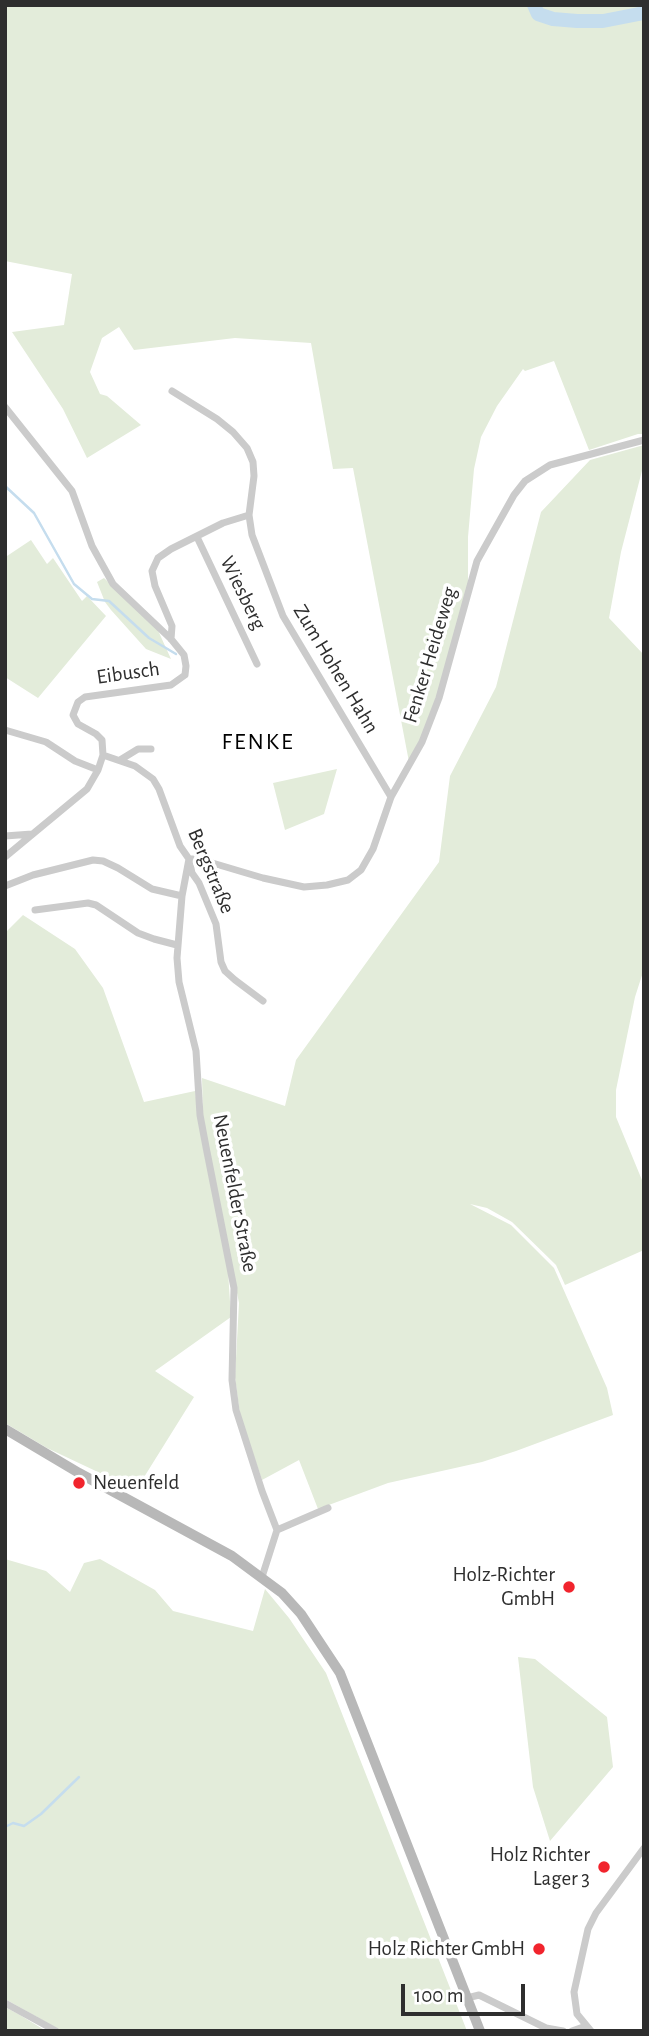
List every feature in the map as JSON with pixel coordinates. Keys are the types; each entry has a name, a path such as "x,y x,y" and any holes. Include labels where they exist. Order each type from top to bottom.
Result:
{"main road":[{"path":"5,1429 79,1473 232,1556 282,1593 301,1614 340,1673 480,2031"}],"street":[{"name":"Zum Hohen Hahn","path":"172,391 217,419 247,448 253,462 254,476 249,515 252,535 283,616 391,797"},
{"path":"5,407 72,491 92,546 113,584 171,639"},
{"name":"Fenker Heideweg","path":"189,859 200,859 294,885 327,886 348,880 361,870 373,849 391,797 422,742 439,698 477,561 514,495 525,481 550,465 644,440"},
{"path":"171,639 172,626 155,586 152,571 158,558 223,523 249,515"},
{"name":"Wiesberg","path":"197,537 257,664"},
{"name":"Eibusch","path":"103,755 102,740 78,724 73,715 74,708 85,697 158,688 178,682 185,675 186,663 171,639"},
{"path":"5,730 46,742 75,761 98,770"},
{"path":"120,760 138,749 151,749"},
{"path":"5,857 87,789 103,755"},
{"name":"Bergstraße","path":"103,755 120,760 153,779 216,924 221,962 225,971 262,1001"},
{"path":"5,836 32,834"},
{"name":"Neuenfelder Straße","path":"189,859 177,945 179,982 196,1051 205,1147 234,1288 232,1371 236,1410 277,1530"},
{"path":"5,886 33,875 103,860 152,889 182,896"},
{"path":"35,910 88,903 96,905 138,933 177,945"},
{"path":"262,1577 277,1530 328,1508"},
{"path":"572,2031 588,2029 577,2014 574,1992 588,1929 596,1913 644,1848"},
{"path":"467,1998 480,1996 546,2028 563,2031"},
{"path":"5,2003 56,2031"}],"green space":[{"path":"5,5 644,5 644,434 589,450 554,361 525,371 523,369 497,406 481,437 474,469 468,537 468,584 442,682 420,741 409,762 353,468 333,469 311,343 235,338 134,350 119,327 102,338 90,372 100,394 107,396 141,425 87,458 63,409 12,332 64,325 72,274 5,261"},
{"path":"644,445 644,463 621,552 609,618 644,655 644,969 635,997 616,1090 616,1117 644,1185 644,1250 565,1285 556,1265 512,1222 487,1208 470,1204 511,1225 554,1268 607,1388 613,1415 482,1462 388,1483 318,1509 299,1460 262,1480 240,1415 235,1377 239,1303 203,1117 202,1078 285,1106 296,1060 439,862 450,776 496,687 541,512 590,460"},
{"path":"31,540 47,564 53,558 82,601 87,596 106,616 38,698 5,677 5,554 7,556"},
{"path":"104,578 156,626 171,659 146,649 111,610 97,582"},
{"path":"337,769 324,814 285,830 273,783"},
{"path":"23,915 75,949 103,988 144,1102 195,1091 203,1147 228,1271 231,1317 155,1371 194,1397 136,1490 47,1448 5,1423 5,933"},
{"path":"5,1559 46,1571 70,1592 84,1563 100,1559 155,1590 173,1611 253,1631 265,1589 289,1618 326,1673 467,2031 62,2031 5,1999"},
{"path":"518,1657 535,1659 607,1717 613,1767 550,1841 533,1787"},
{"path":"5,2007 20,2015 46,2031 5,2031"}],"waterway":[{"path":"534,5 538,14 553,19 577,21 603,21 644,13"},
{"path":"5,486 34,513 74,584 92,599 109,601 149,638 176,654"},
{"path":"5,1827 13,1823 24,1826 41,1814 79,1777"}],"place":[{"name":"Neuenfeld","path":"79,1483"},
{"name":"Holz-Richter GmbH","path":"569,1587"},
{"name":"Holz Richter Lager 3","path":"604,1867"},
{"name":"Holz Richter GmbH","path":"539,1949"}],"district":[{"name":"FENKE","path":"258,742"}]}
